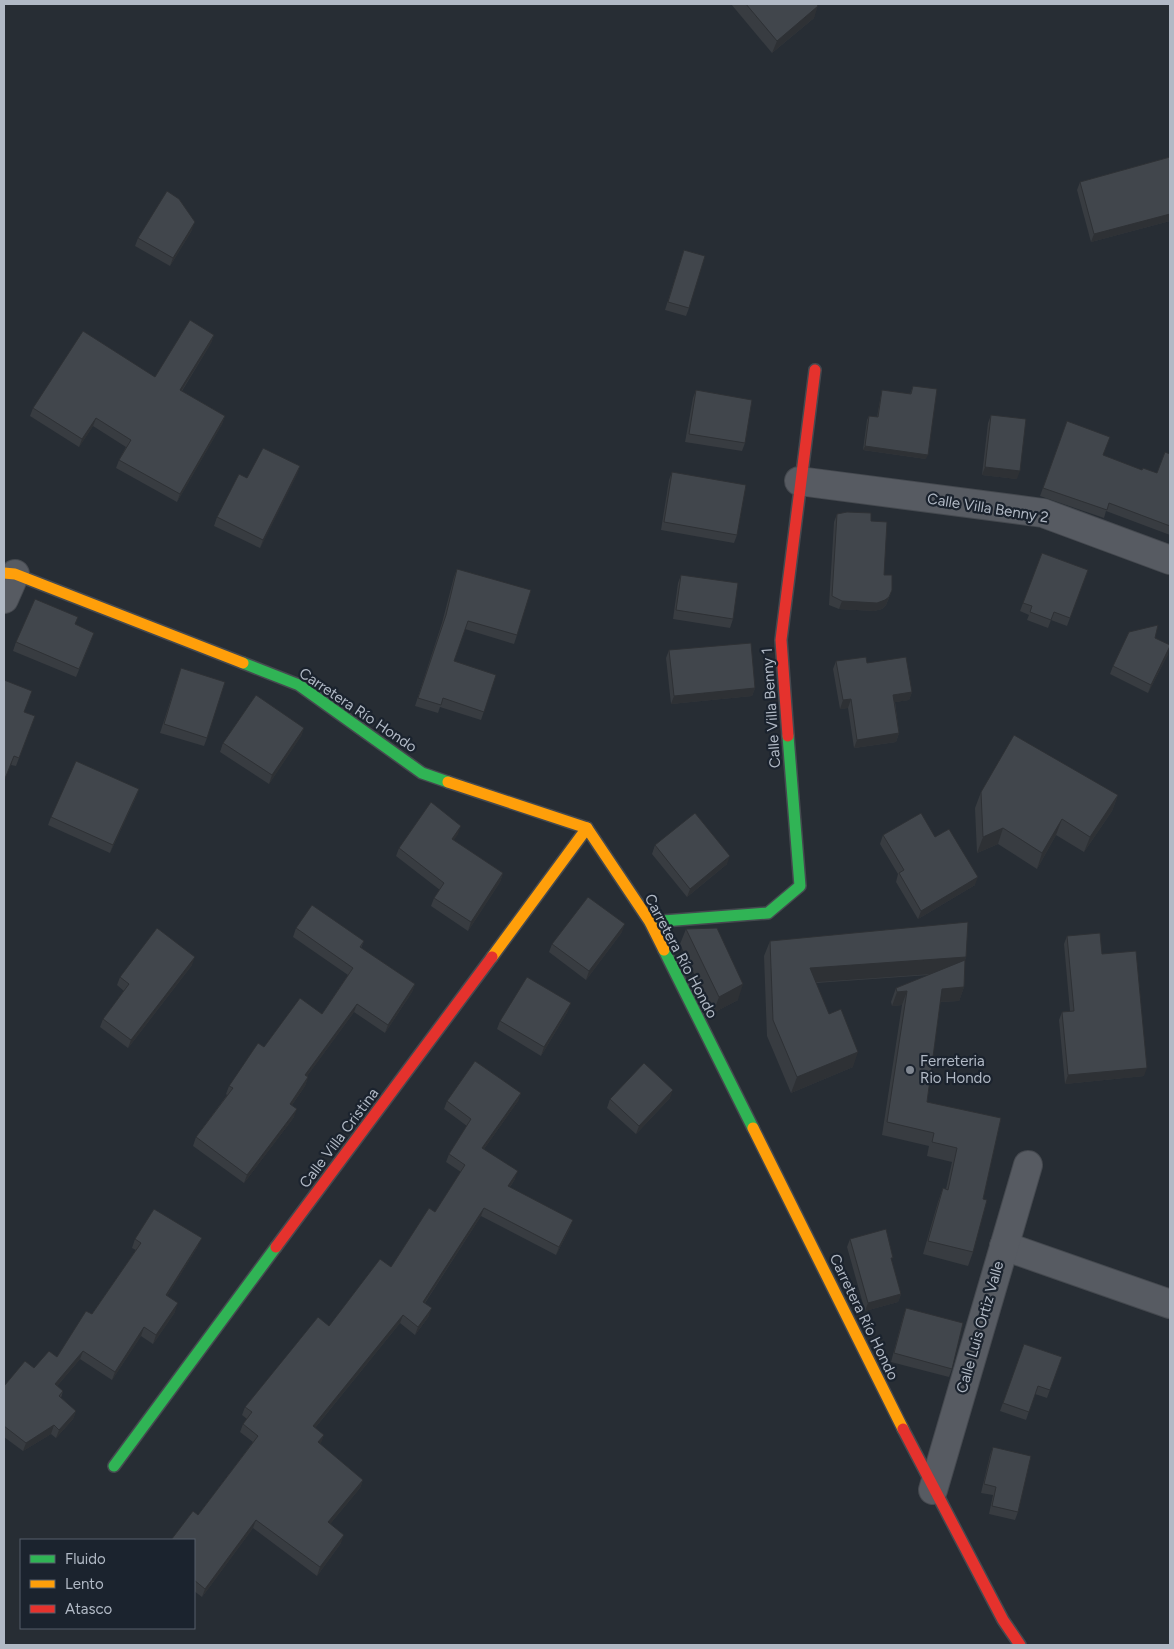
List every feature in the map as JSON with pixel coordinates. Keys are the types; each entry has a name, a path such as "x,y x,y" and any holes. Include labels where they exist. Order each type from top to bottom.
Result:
{"street":[{"name":"Calle Villa Benny 1","path":"650,922 768,913 800,886 781,640 814,370"},
{"name":"Calle Villa Benny 2","path":"799,481 1043,513 1170,560"},
{"name":"Carretera Río Hondo","path":"9,574 299,685 422,773 587,828 650,922 933,1490 1003,1620 1020,1645"},
{"path":"4,599 9,574"},
{"name":"Calle Villa Cristina","path":"114,1466 587,828"},
{"name":"Calle Luis Ortiz Valle","path":"933,1490 1028,1165"},
{"path":"1004,1246 1170,1304"}],"building":[{"path":"746,4 816,4 818,6 777,41"},
{"path":"1170,157 1170,214 1094,234 1080,182"},
{"path":"167,191 179,199 195,222 173,258 138,238"},
{"path":"684,250 705,256 689,308 668,302"},
{"path":"190,320 214,335 180,390 225,416 180,494 119,460 131,440 96,418 82,439 33,408 83,331 155,377"},
{"path":"913,386 937,389 928,455 865,446 869,416 878,417 882,390 911,394"},
{"path":"696,390 752,400 745,443 689,434"},
{"path":"991,415 1026,419 1020,471 985,467"},
{"path":"1067,421 1110,437 1103,455 1142,470 1143,468 1157,473 1165,452 1170,454 1170,526 1109,503 1107,510 1043,488"},
{"path":"263,448 300,466 263,540 217,517 239,474 247,478"},
{"path":"672,472 746,485 737,535 664,522"},
{"path":"847,512 871,513 871,521 887,522 884,575 892,575 892,590 889,597 885,600 877,603 842,601 832,596 837,514"},
{"path":"1042,553 1088,570 1070,618 1054,612 1051,620 1030,612 1032,606 1023,603"},
{"path":"457,569 531,590 517,635 468,621 454,661 496,675 484,712 443,698 441,705 418,698 446,615"},
{"path":"681,575 738,583 733,619 676,610"},
{"path":"35,599 78,617 75,624 94,633 79,669 16,642"},
{"path":"1158,625 1155,638 1170,646 1151,685 1113,666 1129,632"},
{"path":"751,643 755,688 674,696 669,650"},
{"path":"866,657 867,663 906,657 912,692 893,695 899,733 857,740 851,699 843,700 836,661"},
{"path":"181,668 225,682 207,738 164,724"},
{"path":"4,680 32,691 24,712 35,716 19,758 14,756 4,781"},
{"path":"256,695 304,728 272,775 223,743"},
{"path":"1014,735 1118,795 1090,837 1062,819 1042,853 1003,828 983,837 981,792"},
{"path":"76,761 139,789 113,845 51,817"},
{"path":"431,802 461,826 452,839 503,873 471,922 434,898 444,883 399,848"},
{"path":"695,813 730,856 690,889 655,845"},
{"path":"921,813 935,837 949,829 978,877 921,911 899,873 904,870 883,835"},
{"path":"588,897 625,924 589,971 552,944"},
{"path":"312,905 364,941 360,947 415,984 388,1025 357,1004 305,1075 308,1077 290,1104 297,1109 247,1175 196,1137 233,1088 229,1086 258,1043 264,1047 300,998 322,1014 353,968 296,928"},
{"path":"968,922 966,957 810,968 829,1014 841,1009 858,1052 797,1077 773,1020 770,941"},
{"path":"157,928 195,957 131,1040 103,1019 129,984 120,977"},
{"path":"717,928 743,984 719,997 686,929"},
{"path":"1100,933 1102,954 1136,951 1147,1068 1068,1075 1062,1012 1074,1011 1067,936"},
{"path":"965,960 964,987 942,989 927,1102 1001,1118 983,1199 987,1200 973,1252 928,1241 943,1188 948,1190 957,1148 932,1142 934,1133 887,1122 907,991 897,992 896,988"},
{"path":"527,977 571,1003 544,1047 500,1021"},
{"path":"475,1061 521,1093 482,1148 518,1171 508,1186 573,1220 559,1247 484,1208 423,1302 432,1308 418,1327 403,1315 313,1426 324,1435 318,1442 363,1480 328,1522 344,1535 320,1567 256,1520 205,1589 195,1581 195,1539 172,1539 193,1511 198,1515 258,1436 243,1424 252,1412 245,1407 318,1317 329,1326 380,1259 391,1267 429,1208 435,1212 465,1165 449,1154 471,1119 447,1101"},
{"path":"644,1063 673,1090 639,1126 610,1099"},
{"path":"154,1209 202,1238 166,1295 178,1303 156,1335 144,1327 115,1372 83,1351 55,1384 63,1391 59,1396 76,1411 59,1430 54,1425 26,1443 4,1426 4,1384 25,1361 34,1368 49,1351 57,1357 86,1311 92,1314 141,1243 135,1239"},
{"path":"886,1229 893,1258 891,1258 901,1294 868,1303 850,1239"},
{"path":"906,1308 963,1323 952,1369 894,1353"},
{"path":"1024,1344 1062,1357 1050,1390 1038,1386 1029,1412 1003,1403"},
{"path":"993,1447 1031,1456 1018,1512 992,1506 996,1487 984,1484"}],"traffic: fast":[{"path":"243,663 299,685 422,773 448,782"},
{"path":"650,922 768,913 800,886 788,736"},
{"path":"664,950 753,1128"},
{"path":"114,1466 276,1247"}],"traffic: slow":[{"path":"4,573 15,574 243,663"},
{"path":"448,782 587,828 650,922 664,950"},
{"path":"492,957 587,828"},
{"path":"753,1128 903,1429"}],"traffic: jam":[{"path":"788,736 781,640 815,370"},
{"path":"276,1247 492,957"},
{"path":"903,1429 1003,1620 1020,1645"}],"place":[{"name":"Ferreteria Rio Hondo","path":"910,1070"}]}
